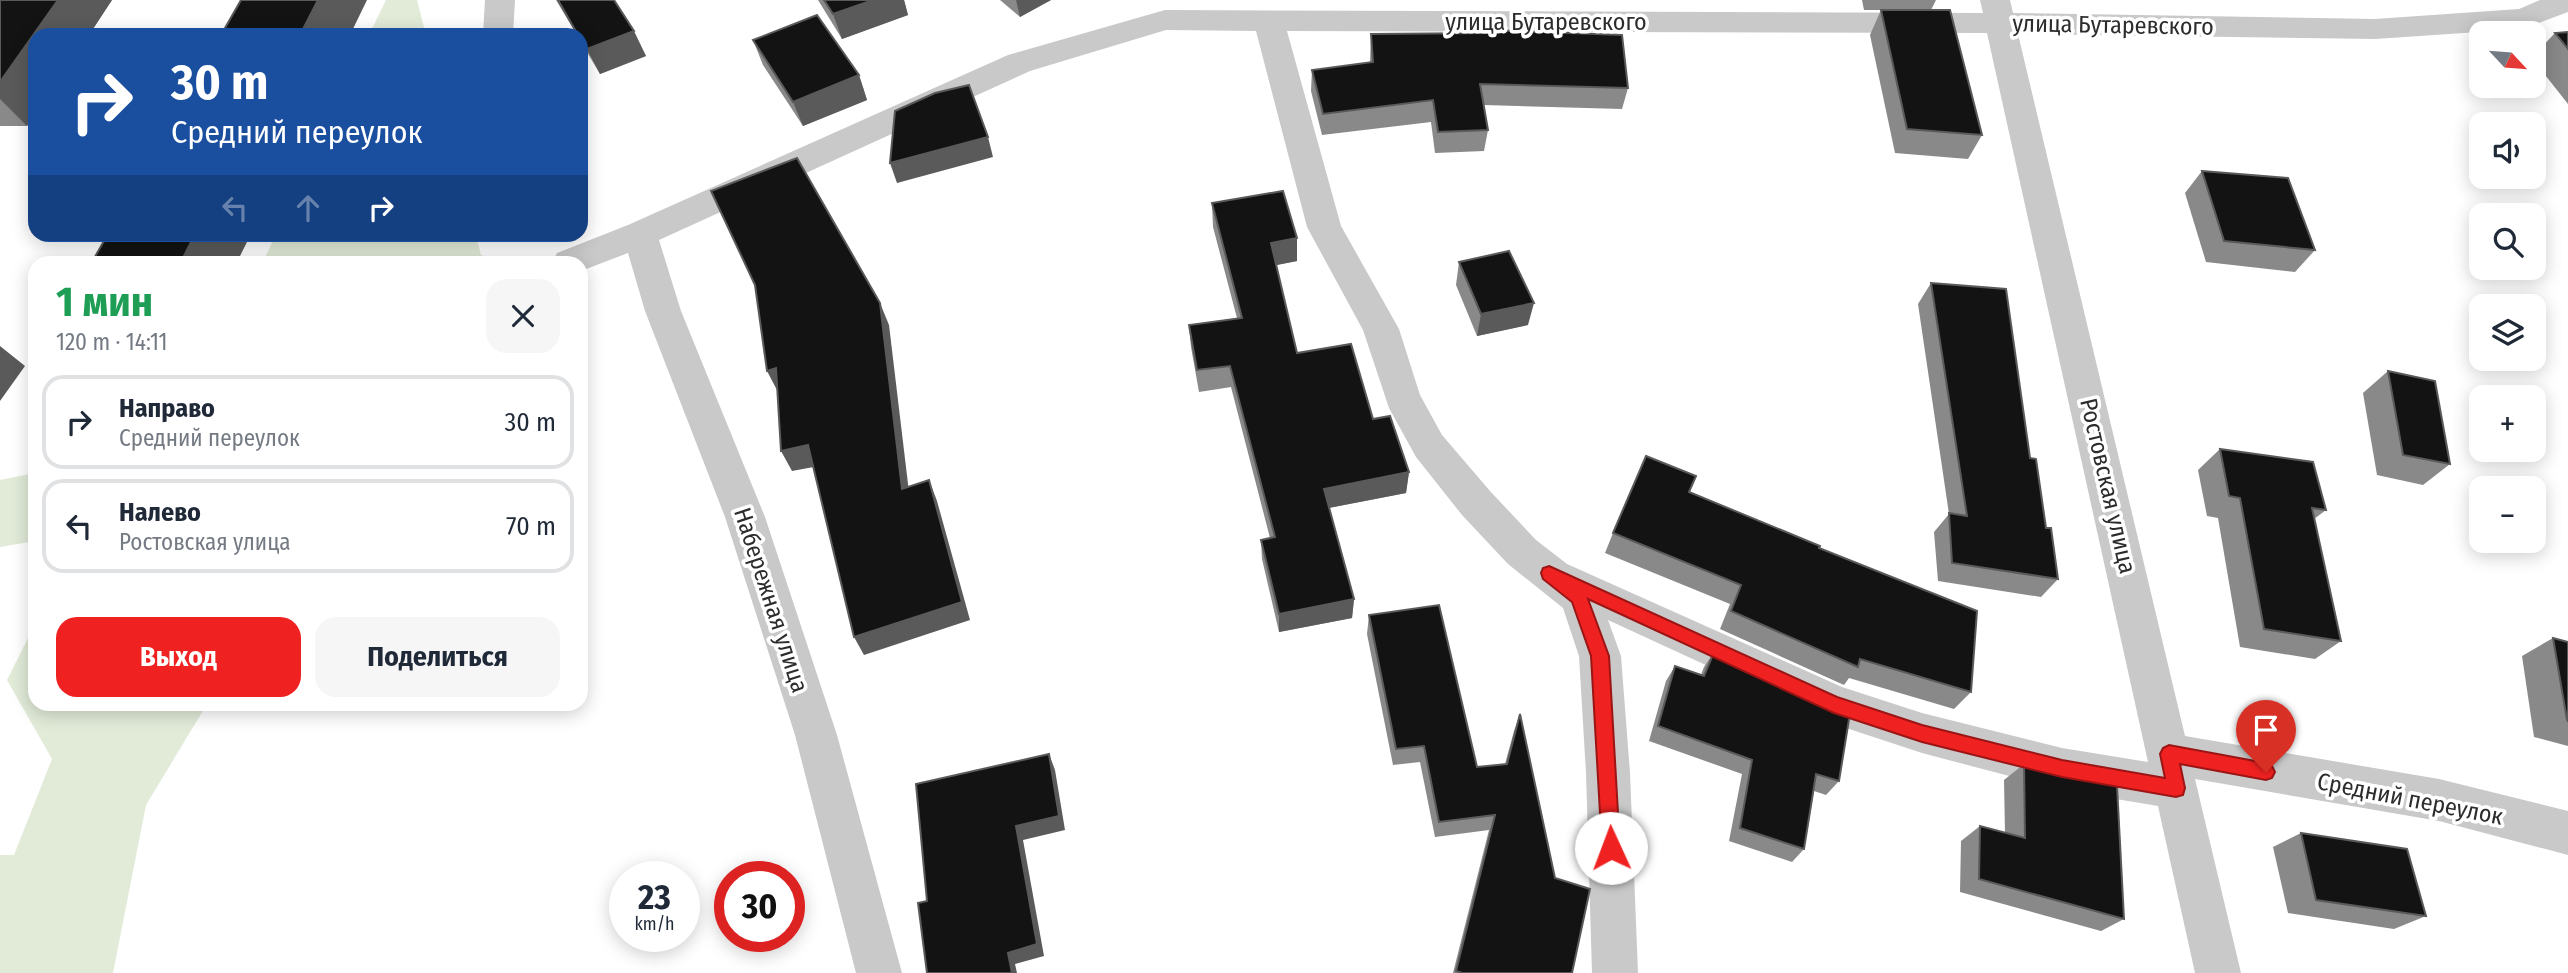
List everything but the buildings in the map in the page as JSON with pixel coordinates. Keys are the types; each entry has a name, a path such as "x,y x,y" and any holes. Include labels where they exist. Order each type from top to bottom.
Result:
{"street":[{"path":"498,28 500,0"},
{"name":"улица Бутаревского","path":"570,252 640,234 1019,63 1161,10 1269,21 1998,12 2375,29 2523,19 2568,0"},
{"name":"Ростовская улица","path":"1998,12 2218,973"},
{"path":"1269,21 1324,227 1381,330 1402,397 1429,446 1460,484 1522,552 1578,597 1600,656 1608,773 1615,973"},
{"name":"Набережная улица","path":"640,234 663,311 745,517 808,710 879,973"},
{"name":"Средний переулок","path":"1549,573 1834,705 1922,733 2062,769 2173,771 2439,800 2568,833"}],"green space":[{"path":"386,0 417,0 424,28 372,28"},
{"path":"272,242 478,242 481,255 484,256 266,256"},
{"path":"28,474 28,542 0,547 0,480"},
{"path":"28,638 28,711 203,711 146,805 113,973 0,973 0,855 14,855 52,759 7,680"}],"route":[{"path":"1611,848 1600,656 1578,597 1549,573 1834,705 1922,733 2062,769 2176,788 2169,754 2266,772"}]}
